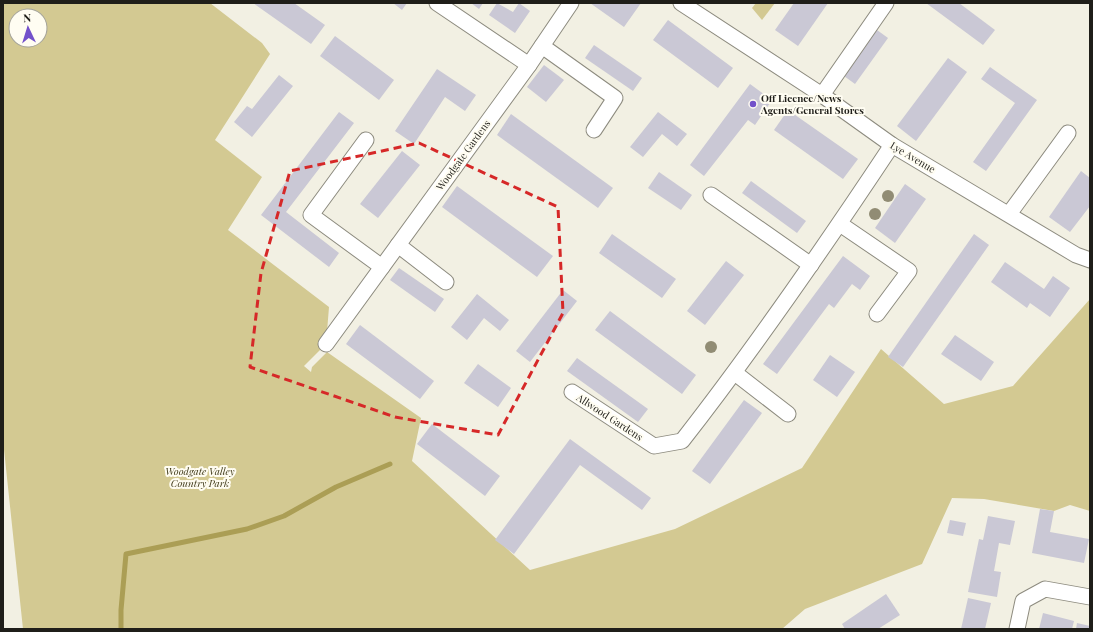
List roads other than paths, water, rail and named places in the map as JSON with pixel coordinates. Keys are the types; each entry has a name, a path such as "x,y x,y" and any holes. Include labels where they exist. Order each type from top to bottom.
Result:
{"street":[{"path":"437,3 529,65"},
{"name":"Woodgate Gardens","path":"326,344 529,65 571,3"},
{"name":"Lye Avenue","path":"681,3 822,95 892,145 1076,254 1090,260"},
{"path":"822,95 886,3"},
{"path":"542,46 615,98 594,130"},
{"path":"1009,214 1068,133"},
{"path":"366,140 311,215 382,267"},
{"name":"Allwood Gardens","path":"572,392 654,446 682,441 735,373 840,224 892,145"},
{"path":"711,195 811,265"},
{"path":"840,224 909,271 877,314"},
{"path":"398,245 446,282"},
{"path":"735,373 788,414"},
{"path":"1017,629 1023,601 1045,589 1090,598"}],"waterway":[{"path":"121,629 121,610 126,554 247,529 284,516 336,487 390,464"}],"place":[{"name":"Off Licence/News Agents/General Stores","path":"753,104"}],"park label":[{"name":"Woodgate Valley Country Park","path":"200,476"}]}
